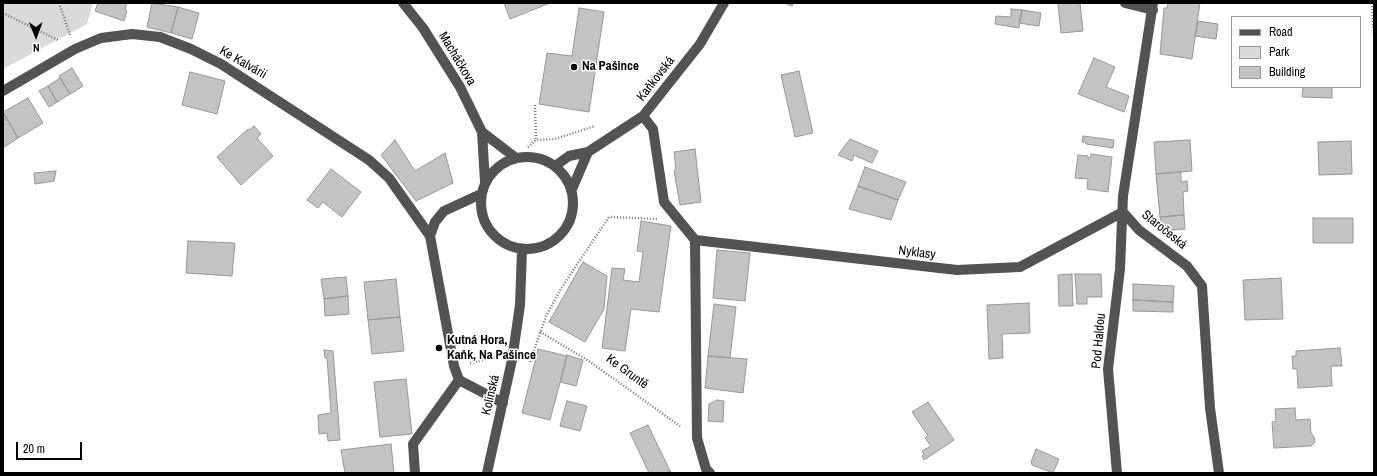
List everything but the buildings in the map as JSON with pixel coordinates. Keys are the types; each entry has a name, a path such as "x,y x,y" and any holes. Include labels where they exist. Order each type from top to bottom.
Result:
{"street":[{"name":"Macháčkova","path":"403,3 423,28 460,86 482,132"},
{"name":"Kaňkovská","path":"588,152 643,116 700,44 724,3"},
{"path":"1125,3 1153,6"},
{"name":"Staročeská","path":"1153,6 1123,196 1124,212 1139,230 1187,266 1202,286 1210,408 1220,473"},
{"name":"Ke Kalvárii","path":"3,91 75,49 101,38 132,34 160,37 221,64 369,160 389,178 430,236"},
{"path":"643,116 653,128 664,202 695,240 697,438 707,472"},
{"path":"482,132 516,158"},
{"path":"482,132 485,182"},
{"path":"555,166 569,156 588,152"},
{"path":"572,189 588,152"},
{"path":"530,156 543,159 555,166 565,176 572,189 574,204 571,219 563,232 552,243 538,249 522,250 510,247 498,240 489,231 483,220 480,207 481,194 485,182 493,171 504,163 516,158 530,156"},
{"path":"481,194 444,211 435,222 430,236 454,366 459,380 503,403"},
{"name":"Nyklasy","path":"695,240 956,270 1020,267 1124,212"},
{"name":"Pod Haldou","path":"1116,473 1108,369 1120,269 1124,212"},
{"name":"Kolínská","path":"487,473 512,360 520,305 522,250"},
{"path":"415,473 413,444 459,380"}],"path":[{"path":"59,3 75,49"},
{"path":"1372,3 1374,36"},
{"path":"3,13 75,49"},
{"path":"535,105 536,140"},
{"path":"516,158 536,140 555,139 602,123"},
{"name":"Ke Gruntě","path":"676,218 645,219 609,217 562,287 540,332 586,359 697,438"},
{"path":"454,366 496,357 512,360"}],"green space":[{"path":"3,3 93,3 87,24 3,69"}],"place":[{"name":"Na Pašince","path":"574,67"},
{"name":"Kutná Hora, Kaňk, Na Pašince","path":"439,348"}]}
